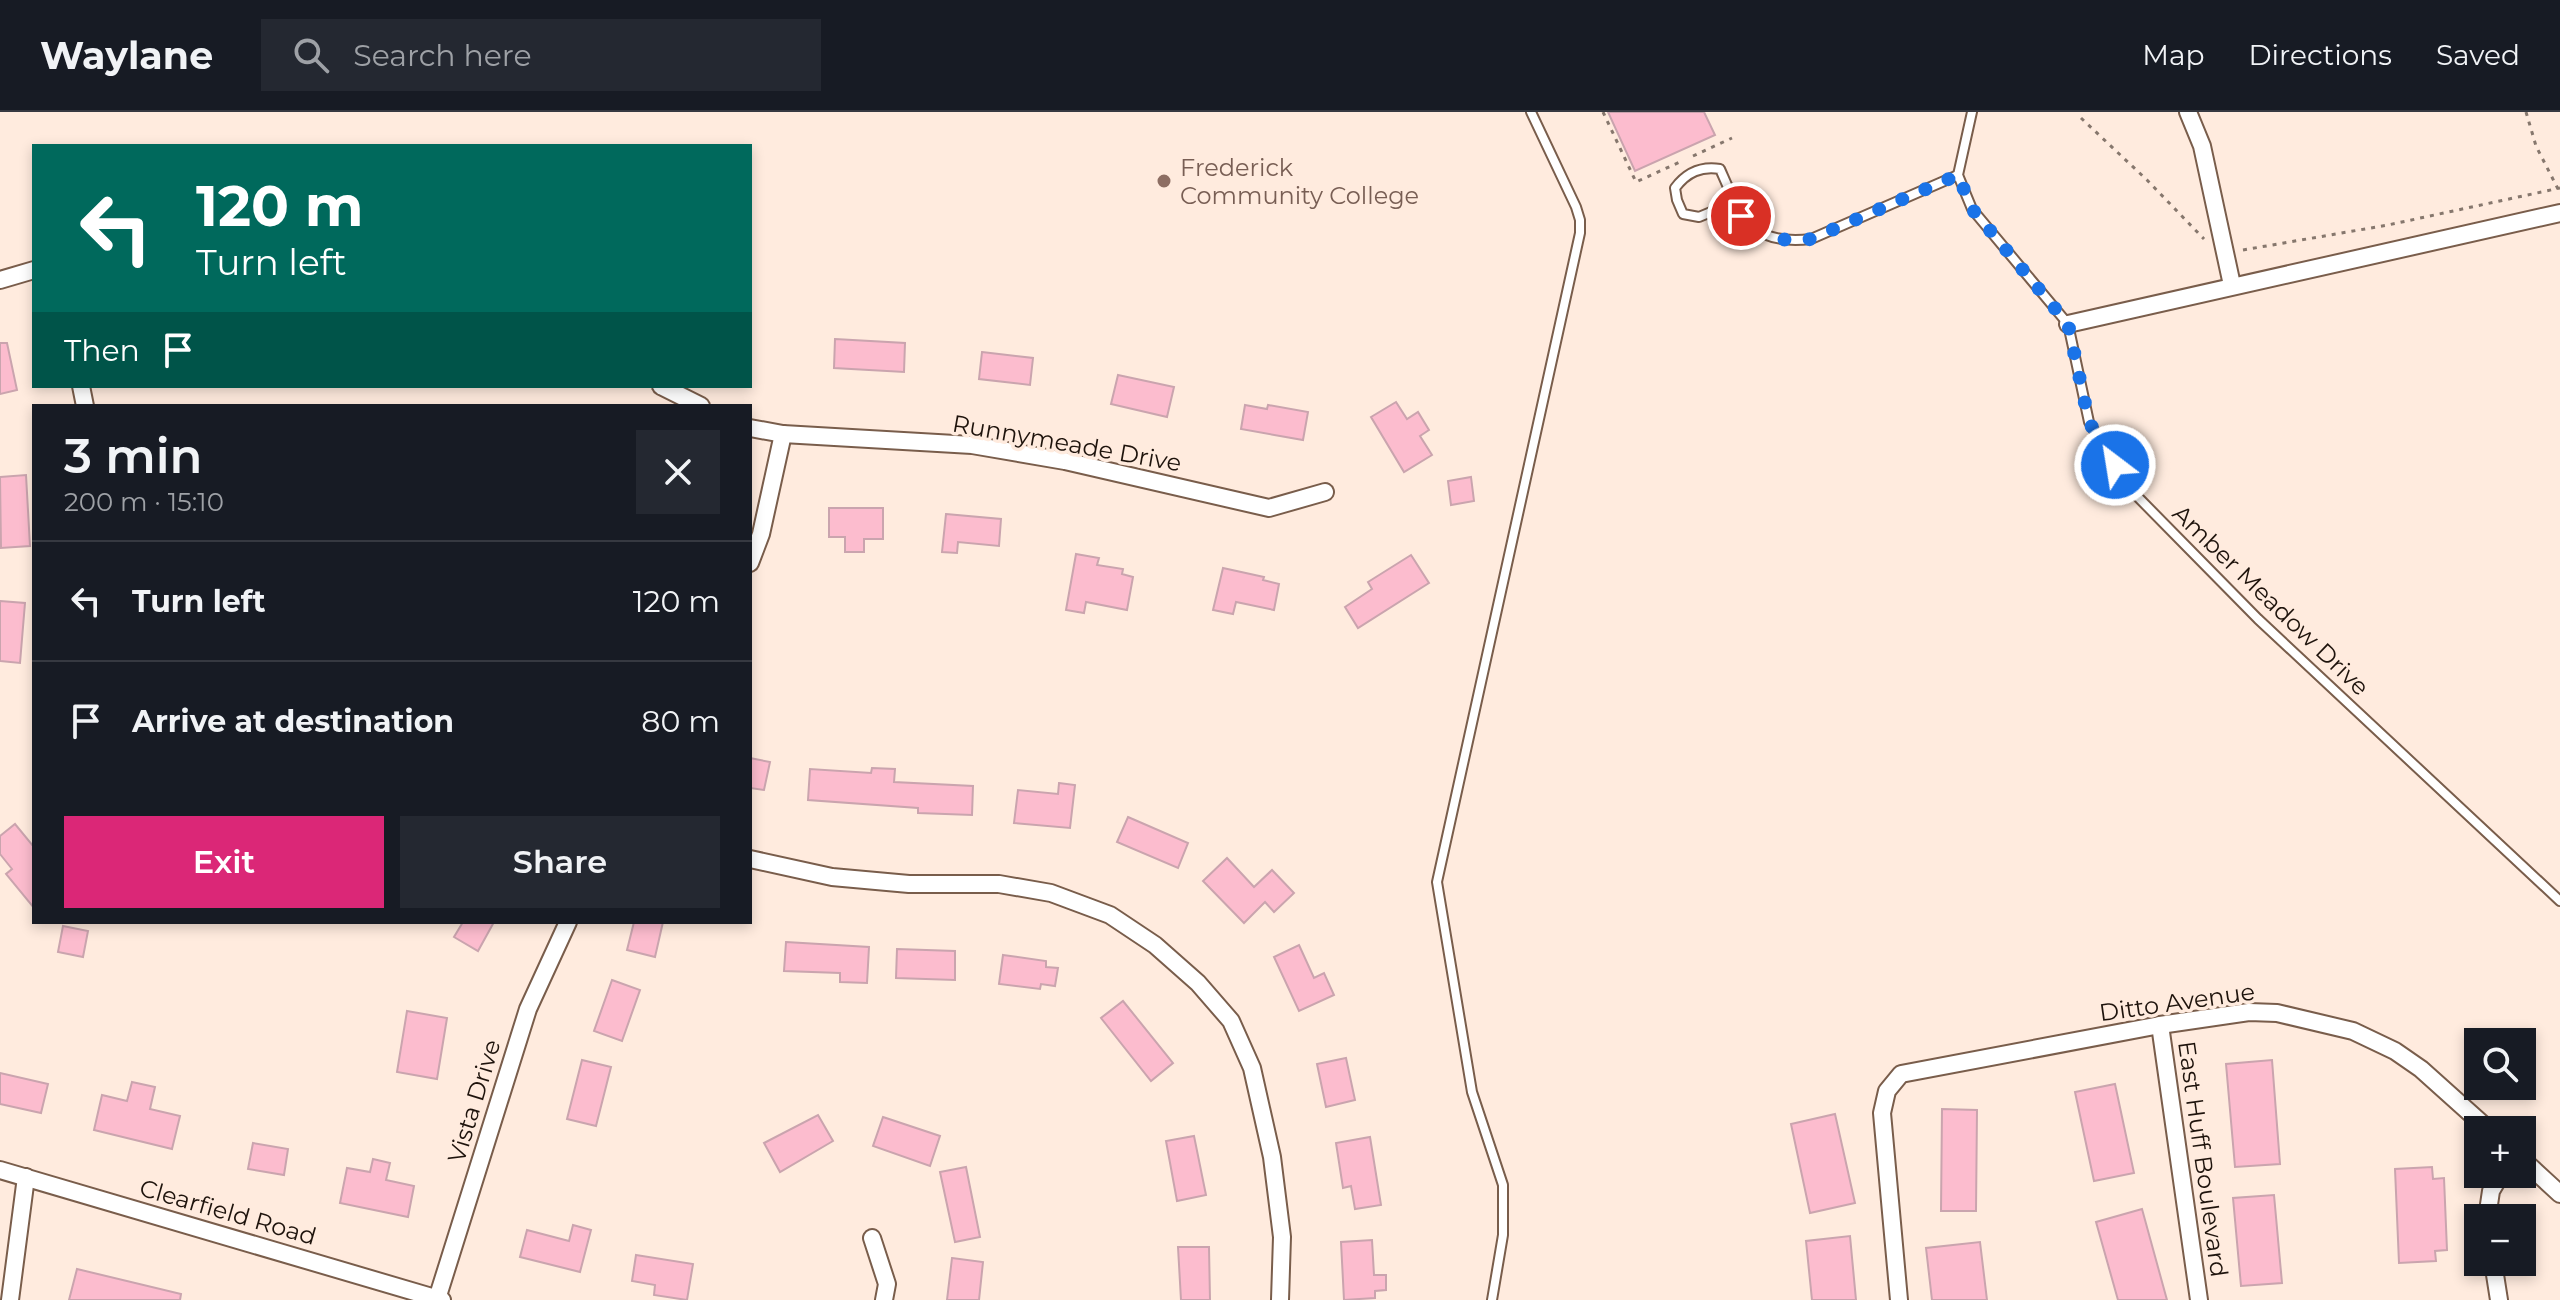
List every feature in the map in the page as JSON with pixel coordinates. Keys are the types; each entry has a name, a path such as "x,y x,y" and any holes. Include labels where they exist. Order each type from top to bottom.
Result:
{"street":[{"path":"2188,112 2202,146 2232,285"},
{"path":"2068,324 2560,213"},
{"path":"0,280 32,271"},
{"path":"665,388 697,404"},
{"name":"Runnymeade Drive","path":"752,428 783,434 972,445 1065,461 1269,508 1325,492"},
{"path":"752,558 761,534 783,434"},
{"path":"752,859 832,877 909,884 999,884 1051,893 1110,915 1155,945 1198,983 1231,1021 1252,1068 1272,1157 1282,1237 1280,1300"},
{"name":"Vista Drive","path":"440,1299 528,1009 567,924"},
{"name":"Ditto Avenue","path":"1899,1300 1882,1113 1891,1083 1901,1074 2160,1025 2249,1012 2277,1013 2353,1031 2395,1051 2421,1069 2473,1116"},
{"name":"East Huff Boulevard","path":"2160,1025 2199,1300"},
{"name":"Clearfield Road","path":"0,1170 440,1299"},
{"path":"2536,1172 2560,1194"},
{"path":"10,1300 26,1177"},
{"path":"872,1238 887,1284 884,1300"},
{"path":"2495,1276 2499,1300"}],"lane":[{"path":"1492,1300 1503,1235 1503,1185 1472,1092 1437,882 1580,233 1576,207 1531,112"},
{"path":"1735,202 1699,217 1683,214 1675,188 1682,178 1703,167 1720,169 1735,202 1741,216 1773,238 1790,242 1811,239 1958,175 1972,112"},
{"name":"Amber Meadow Drive","path":"1958,175 1972,209 2068,324 2089,422 2128,487 2258,619 2560,901"}],"path":[{"path":"1603,112 1636,182 1732,138"},
{"path":"2081,118 2147,180 2214,250 2225,251 2256,250 2559,189 2536,146 2526,112"}],"building":[{"path":"1608,112 1704,112 1715,135 1635,171"},
{"path":"835,339 905,343 904,372 834,368"},
{"path":"0,343 7,343 17,390 0,394"},
{"path":"982,352 1033,358 1030,385 979,379"},
{"path":"1118,375 1174,387 1167,417 1111,404"},
{"path":"1396,402 1407,419 1418,412 1429,430 1420,436 1432,455 1404,472 1371,417"},
{"path":"1245,405 1267,409 1268,405 1308,412 1303,440 1241,429"},
{"path":"26,475 30,546 1,548 0,477"},
{"path":"1471,477 1474,501 1451,505 1448,481"},
{"path":"829,508 883,508 883,539 864,539 864,552 845,552 845,537 829,537"},
{"path":"946,514 1001,519 999,546 958,542 957,553 942,552"},
{"path":"1076,554 1099,558 1097,565 1123,569 1122,574 1133,577 1127,610 1086,602 1084,613 1066,610"},
{"path":"1411,555 1429,583 1358,628 1345,607 1372,589 1368,582"},
{"path":"1223,568 1264,577 1263,580 1279,584 1274,610 1236,602 1233,614 1213,610"},
{"path":"0,601 25,603 20,663 0,661"},
{"path":"752,758 770,762 764,790 752,788"},
{"path":"872,768 895,769 894,782 973,786 972,815 918,813 918,808 808,800 810,769 871,773"},
{"path":"1059,783 1075,785 1070,828 1014,823 1018,790 1058,794"},
{"path":"1128,817 1188,843 1178,868 1117,842"},
{"path":"15,824 32,845 32,906 6,874 12,869 0,854 0,836"},
{"path":"1227,858 1254,887 1272,870 1294,893 1274,912 1265,902 1244,923 1203,881"},
{"path":"462,924 493,924 478,951 454,937"},
{"path":"634,924 663,924 655,957 627,950"},
{"path":"63,926 88,931 83,957 58,952"},
{"path":"786,942 869,947 867,983 840,982 840,973 784,971"},
{"path":"1299,945 1314,978 1324,973 1334,995 1299,1011 1274,957"},
{"path":"897,949 955,951 955,980 896,978"},
{"path":"1003,955 1046,961 1046,967 1058,968 1055,986 1041,984 1040,989 999,984"},
{"path":"612,980 640,990 622,1041 594,1031"},
{"path":"1123,1001 1173,1063 1151,1081 1101,1018"},
{"path":"407,1011 447,1018 437,1079 397,1072"},
{"path":"1346,1058 1355,1100 1326,1107 1317,1064"},
{"path":"582,1060 611,1067 596,1126 567,1119"},
{"path":"2272,1060 2280,1164 2235,1167 2226,1064"},
{"path":"0,1073 48,1084 41,1113 0,1104"},
{"path":"132,1082 155,1087 150,1109 180,1116 172,1149 94,1130 102,1095 127,1101"},
{"path":"2115,1084 2134,1173 2094,1181 2075,1092"},
{"path":"1942,1109 1977,1110 1976,1211 1941,1211"},
{"path":"1835,1114 1855,1203 1810,1213 1791,1124"},
{"path":"818,1115 833,1141 780,1172 764,1143"},
{"path":"883,1117 940,1136 930,1166 873,1146"},
{"path":"1194,1136 1206,1195 1177,1201 1166,1141"},
{"path":"1370,1137 1381,1205 1355,1209 1351,1186 1343,1188 1336,1143"},
{"path":"253,1143 288,1149 284,1175 248,1169"},
{"path":"373,1159 390,1163 386,1180 414,1186 408,1217 340,1203 347,1168 370,1172"},
{"path":"966,1167 980,1237 955,1242 940,1172"},
{"path":"2432,1167 2433,1179 2444,1178 2447,1250 2435,1251 2436,1261 2399,1263 2395,1169"},
{"path":"2274,1195 2282,1283 2241,1286 2233,1198"},
{"path":"2142,1209 2167,1300 2118,1300 2096,1222"},
{"path":"573,1225 591,1230 580,1272 520,1257 527,1230 569,1241"},
{"path":"1850,1236 1856,1300 1812,1300 1806,1241"},
{"path":"1372,1240 1374,1275 1386,1275 1386,1290 1375,1291 1375,1298 1344,1300 1341,1242"},
{"path":"1980,1242 1987,1300 1932,1300 1926,1248"},
{"path":"1178,1247 1209,1247 1210,1300 1181,1300"},
{"path":"636,1255 693,1264 687,1300 654,1295 655,1285 632,1281"},
{"path":"952,1258 983,1262 979,1300 947,1300"},
{"path":"77,1269 181,1294 180,1300 69,1300"}],"place":[{"name":"Frederick Community College","path":"1164,181"}],"route":[{"path":"1741,216 1773,238 1790,242 1811,239 1958,175 1972,209 2068,324 2089,422 2115,465"}]}
